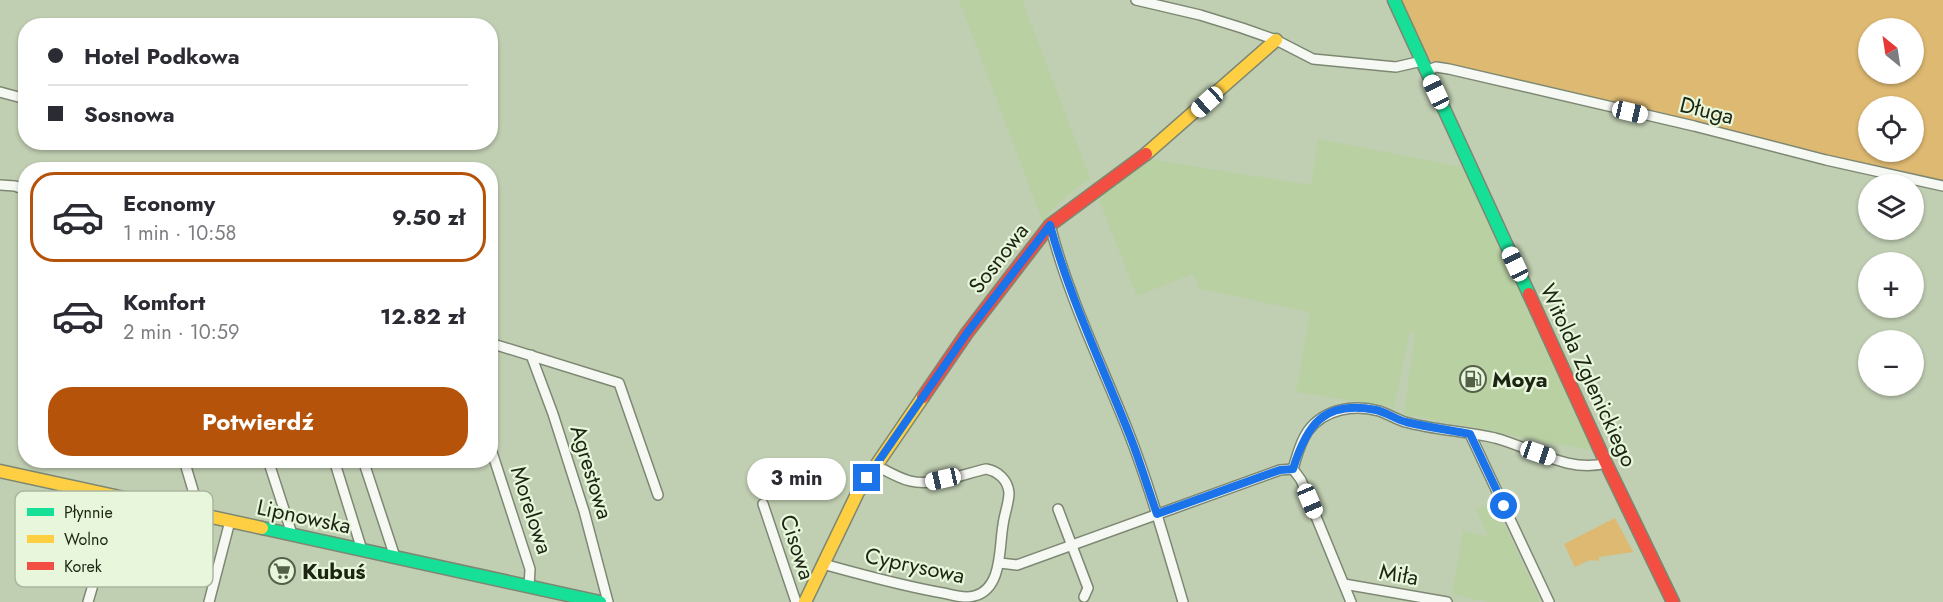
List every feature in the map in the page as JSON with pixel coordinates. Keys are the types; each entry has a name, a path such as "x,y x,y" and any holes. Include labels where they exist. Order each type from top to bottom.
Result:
{"main road":[{"name":"Witolda Zglenickiego","path":"1394,0 1606,463 1673,602"},
{"name":"Sosnowa","path":"805,602 858,492 967,333 1050,225 1155,147 1276,40"},
{"name":"Lipnowska","path":"0,471 95,491"},
{"name":"Lipnowska","path":"213,517 600,602"}],"street":[{"path":"1136,0 1200,15 1276,40 1313,60 1396,68 1424,66"},
{"name":"Długa","path":"1424,66 1449,69 1943,186"},
{"path":"0,92 18,97"},
{"path":"0,185 18,188"},
{"path":"1050,225 1057,251 1128,431 1157,514 1183,602"},
{"path":"498,345 619,383 658,495"},
{"name":"Agrestowa","path":"531,355 553,414 584,511 608,602"},
{"path":"1293,469 1308,431 1321,418 1339,410 1358,408 1378,411 1404,421 1496,438 1565,462 1587,466 1606,463"},
{"path":"1470,434 1549,602"},
{"path":"876,465 910,481 918,482 930,482 986,469 994,470 1001,476 1009,494 1001,538 1000,563 1017,565 1280,470 1293,469"},
{"path":"186,468 193,491"},
{"path":"271,468 292,534"},
{"path":"336,468 362,550"},
{"path":"366,468 395,557"},
{"name":"Morelowa","path":"497,468 530,569 529,586"},
{"path":"1293,469 1301,480 1351,602"},
{"name":"Cisowa","path":"763,504 796,602"},
{"path":"1058,509 1088,588 1084,597"},
{"path":"213,587 230,521"},
{"name":"Cyprysowa","path":"823,564 911,587 964,597 981,594 992,580 1000,563"},
{"name":"Miła","path":"1344,584 1447,602"},
{"path":"88,602 92,587"},
{"path":"209,602 213,587"}],"shaded area":[{"path":"959,0 1022,0 1090,178 1060,201 1043,222"},
{"path":"1401,0 1943,0 1943,182 1924,178 1924,174 1906,174 1838,159 1433,62 1427,58"},
{"path":"1318,139 1462,167 1593,451 1404,414 1415,333 1410,331 1394,407 1296,392 1310,312 1200,289 1193,274 1137,296 1097,195 1148,159 1311,185"},
{"path":"1494,502 1540,602 1488,602 1452,594 1463,531 1488,537 1476,509"},
{"path":"1615,518 1633,552 1599,557 1599,561 1590,560 1575,567 1564,544"}],"traffic: fast":[{"path":"1394,0 1529,294"},
{"path":"262,528 600,602"}],"traffic: slow":[{"path":"1146,154 1276,40"},
{"path":"805,602 858,492 923,397"},
{"path":"0,471 92,491"},
{"path":"213,517 262,528"}],"traffic: jam":[{"path":"923,397 967,333 1050,225 1146,154"},
{"path":"1529,294 1606,463 1673,602"}],"place":[{"name":"Moya","path":"1473,379"},
{"name":"Kubuś","path":"282,571"}],"route":[{"path":"867,478 967,333 1050,225 1057,251 1128,431 1157,514 1280,470 1293,469 1308,431 1321,418 1339,410 1358,408 1378,411 1404,421 1470,434 1504,506"}]}
